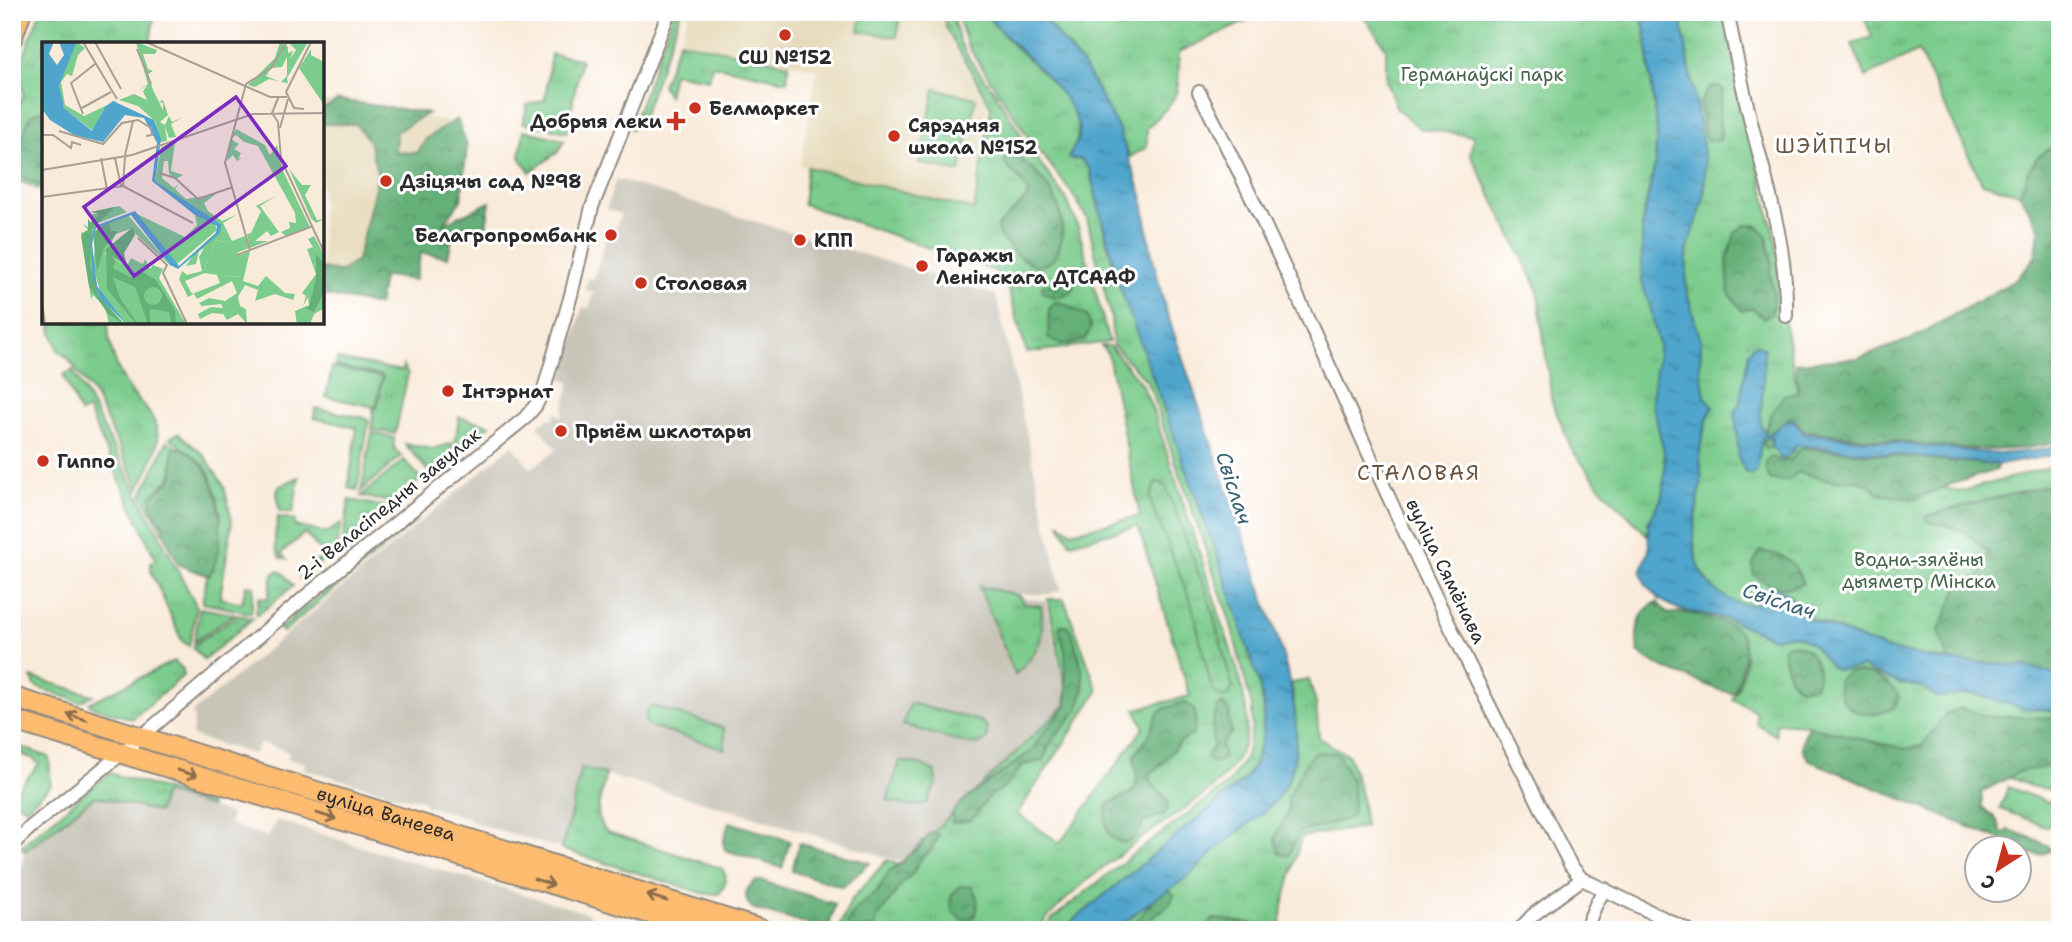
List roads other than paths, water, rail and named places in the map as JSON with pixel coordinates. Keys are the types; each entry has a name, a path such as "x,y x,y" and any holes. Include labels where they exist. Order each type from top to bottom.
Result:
{"main road":[{"path":"12,38 21,12"},
{"name":"вуліца Ванеева","path":"12,697 720,924 762,930"},
{"name":"вуліца Ванеева","path":"12,720 704,930"}],"street":[{"name":"2-і Веласіпедны завулак","path":"12,845 305,597 526,418 544,389 571,295 592,207 669,12"},
{"path":"1727,12 1774,212 1787,291 1786,316"},
{"name":"вуліца Сямёнава","path":"1199,92 1247,184 1391,503 1482,690 1571,866 1582,879"},
{"path":"261,797 268,777"},
{"path":"1519,930 1533,915 1582,879 1688,930"},
{"path":"1585,930 1605,890"}],"water":[{"path":"984,12 1038,12 1084,67 1118,128 1142,195 1164,304 1278,639 1293,699 1296,742 1293,762 1287,781 1277,798 1186,878 1139,910 1117,930 1062,930 1245,779 1255,763 1262,738 1264,711 1260,686 1223,572 1119,284 1089,168 1081,159 1068,158 1079,138 1076,119 1056,87"},
{"name":"Свіслач","path":"1640,12 1680,12 1703,146 1703,202 1687,251 1686,289 1701,342 1700,365 1705,397 1713,406 1701,446 1701,480 1694,531 1696,561 1702,574 1711,586 1740,604 1756,604 1767,589 1776,588 1786,592 1800,611 1812,620 1886,649 1949,661 2024,666 2060,676 2060,711 2022,708 1974,694 1938,697 1922,687 1898,683 1862,667 1838,670 1831,667 1814,646 1800,637 1790,635 1773,638 1725,618 1680,610 1660,600 1645,583 1641,572 1649,550 1648,523 1662,498 1665,468 1652,401 1659,346 1642,281 1642,226 1655,164 1657,131 1645,30"},
{"path":"1759,345 1764,349 1760,423 1766,434 1772,434 1784,422 1793,420 1804,433 1999,454 2043,450 2060,445 2060,454 2000,465 1796,445 1788,456 1781,459 1771,445 1772,439 1765,437 1761,441 1757,470 1752,475 1746,473 1739,460 1735,410 1739,405 1749,352 1753,346"}],"place":[{"name":"СШ №152","path":"785,35"},
{"name":"Белмаркет","path":"695,108"},
{"name":"Добрыя леки","path":"676,121"},
{"name":"Сярэдняя школа №152","path":"894,136"},
{"name":"Дзіцячы сад №98","path":"386,181"},
{"name":"Белагропромбанк","path":"611,235"},
{"name":"КПП","path":"800,240"},
{"name":"Гаражы Ленінскага ДТСААФ","path":"922,266"},
{"name":"Столовая","path":"641,283"},
{"name":"Інтэрнат","path":"448,391"},
{"name":"Прыём шклотары","path":"561,431"},
{"name":"Гиппо","path":"43,461"}],"district":[{"name":"ШЭЙПІЧЫ","path":"1834,146"},
{"name":"СТАЛОВАЯ","path":"1419,473"}],"park label":[{"name":"Германаўскі парк","path":"1482,74"},
{"name":"Водна-зялёны дыяметр Мінска","path":"1919,570"}]}
